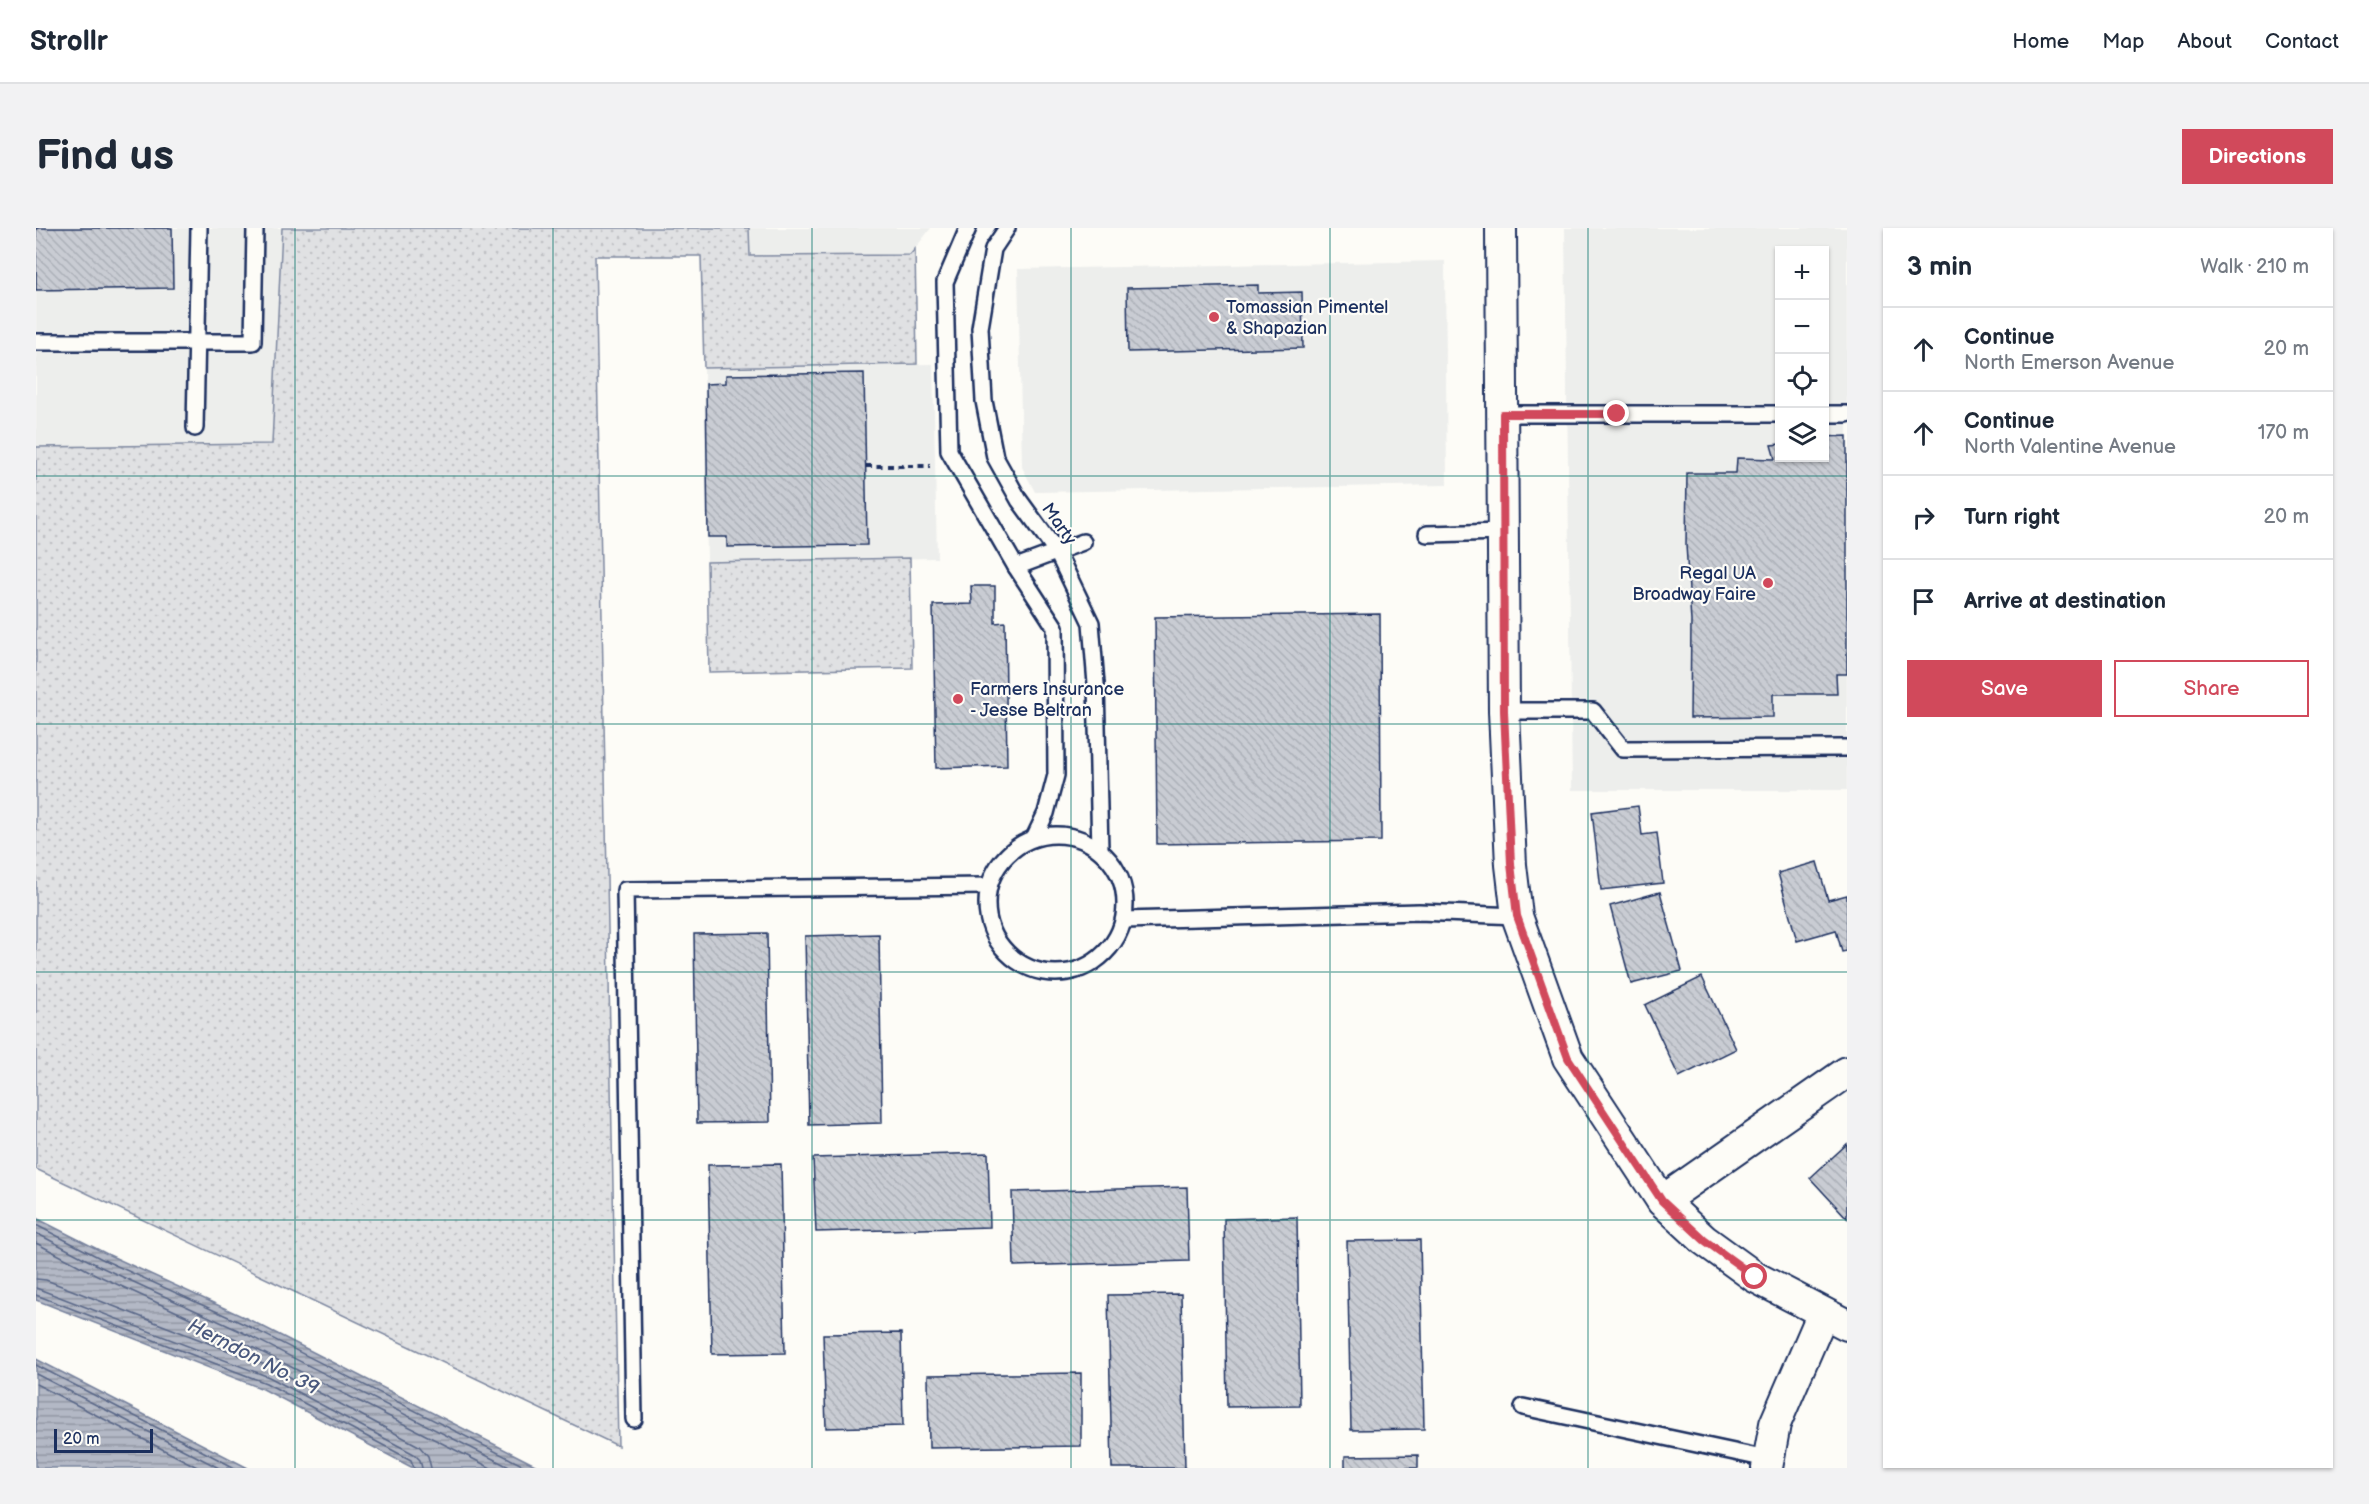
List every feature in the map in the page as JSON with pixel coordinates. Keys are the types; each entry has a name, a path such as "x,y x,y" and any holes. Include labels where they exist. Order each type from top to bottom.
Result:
{"street":[{"path":"1501,228 1504,711 1511,864 1517,916 1568,1058 1662,1201 1704,1240 1755,1277 1835,1319 1775,1424 1767,1464"},
{"path":"1662,1201 1847,1072"}],"lane":[{"path":"195,428 199,228"},
{"path":"36,342 196,344 253,342 255,228"},
{"path":"968,228 945,282 949,451 1016,567 1055,627 1056,775 1046,813 1034,838"},
{"name":"Marty","path":"1007,228 993,249 980,328 984,401 995,457 1018,500 1057,552 1091,623 1096,684 1100,850"},
{"path":"1503,414 1775,414"},
{"path":"1829,414 1847,414"},
{"path":"1427,534 1504,532"},
{"path":"1016,567 1083,542"},
{"path":"1504,711 1593,711 1623,749 1847,748"},
{"path":"1057,834 1079,839 1100,850 1115,867 1124,888 1124,920 1107,952 1089,966 1066,973 1043,972 1022,965 1004,950 992,931 986,909 988,886 998,865 1014,849 1034,838 1057,834"},
{"path":"634,1419 625,890 988,886"},
{"path":"1124,920 1419,912 1517,916"},
{"path":"1523,1407 1767,1464"}],"path":[{"path":"866,466 958,465"}],"shaded area":[{"path":"36,228 282,228 273,444 36,449"},
{"path":"282,228 749,228 750,256 910,255 915,249 917,364 704,368 701,256 595,256 618,1446 36,1169 36,447 272,444"},
{"path":"749,228 931,228 910,255 749,256"},
{"path":"1565,228 1847,228 1847,790 1572,790"},
{"path":"1445,261 1447,485 1035,492 1022,467 1018,269"},
{"path":"933,364 937,558 707,562 704,368"},
{"path":"910,558 912,668 709,672 707,562"}],"water":[{"name":"Herndon No. 39","path":"36,1218 107,1254 248,1319 541,1468 413,1468 263,1389 36,1300"},
{"path":"36,1359 248,1468 36,1468"}],"building":[{"path":"36,228 172,228 173,288 36,290"},
{"path":"1258,285 1258,293 1302,292 1303,348 1128,352 1127,288"},
{"path":"864,373 867,545 727,547 727,537 708,537 706,384 726,383 726,375"},
{"name":"Regal UA Broadway Faire","path":"1847,436 1847,674 1836,674 1837,694 1773,694 1773,717 1690,718 1691,621 1686,545 1687,473 1736,473 1737,458 1775,459 1775,462 1829,462 1829,437"},
{"name":"Regal UA Broadway Faire","path":"1771,445 1775,445 1775,459"},
{"path":"971,586 995,586 995,623 1005,622 1007,766 936,768 933,605 972,604"},
{"path":"1380,614 1381,841 1157,844 1155,617"},
{"path":"1638,806 1642,835 1657,833 1663,883 1601,890 1592,812"},
{"path":"1817,862 1828,900 1847,895 1847,951 1842,952 1836,930 1797,941 1778,873"},
{"path":"1660,892 1682,971 1631,984 1610,906"},
{"path":"767,933 770,1122 697,1123 694,934"},
{"path":"879,934 882,1123 809,1125 805,936"},
{"path":"1702,977 1736,1049 1679,1077 1645,1005"},
{"path":"1847,1144 1847,1218 1810,1178"},
{"path":"988,1153 990,1227 816,1232 813,1158"},
{"path":"781,1164 785,1353 712,1354 708,1165"},
{"path":"1187,1187 1189,1261 1014,1266 1012,1192"},
{"path":"1297,1217 1300,1406 1227,1407 1224,1219"},
{"path":"1420,1240 1424,1429 1351,1430 1347,1241"},
{"path":"1181,1294 1185,1468 1112,1468 1108,1295"},
{"path":"901,1333 903,1426 826,1428 823,1334"},
{"path":"1081,1373 1081,1446 929,1448 928,1375"},
{"path":"1418,1455 1418,1468 1345,1468 1345,1456"}],"place":[{"name":"Tomassian Pimentel & Shapazian","path":"1214,317"},
{"name":"Regal UA Broadway Faire","path":"1768,583"},
{"name":"Farmers Insurance - Jesse Beltran","path":"958,699"}],"route":[{"path":"1617,414 1503,414 1504,711 1511,864 1517,916 1568,1058 1662,1201 1704,1240 1755,1277"}]}
